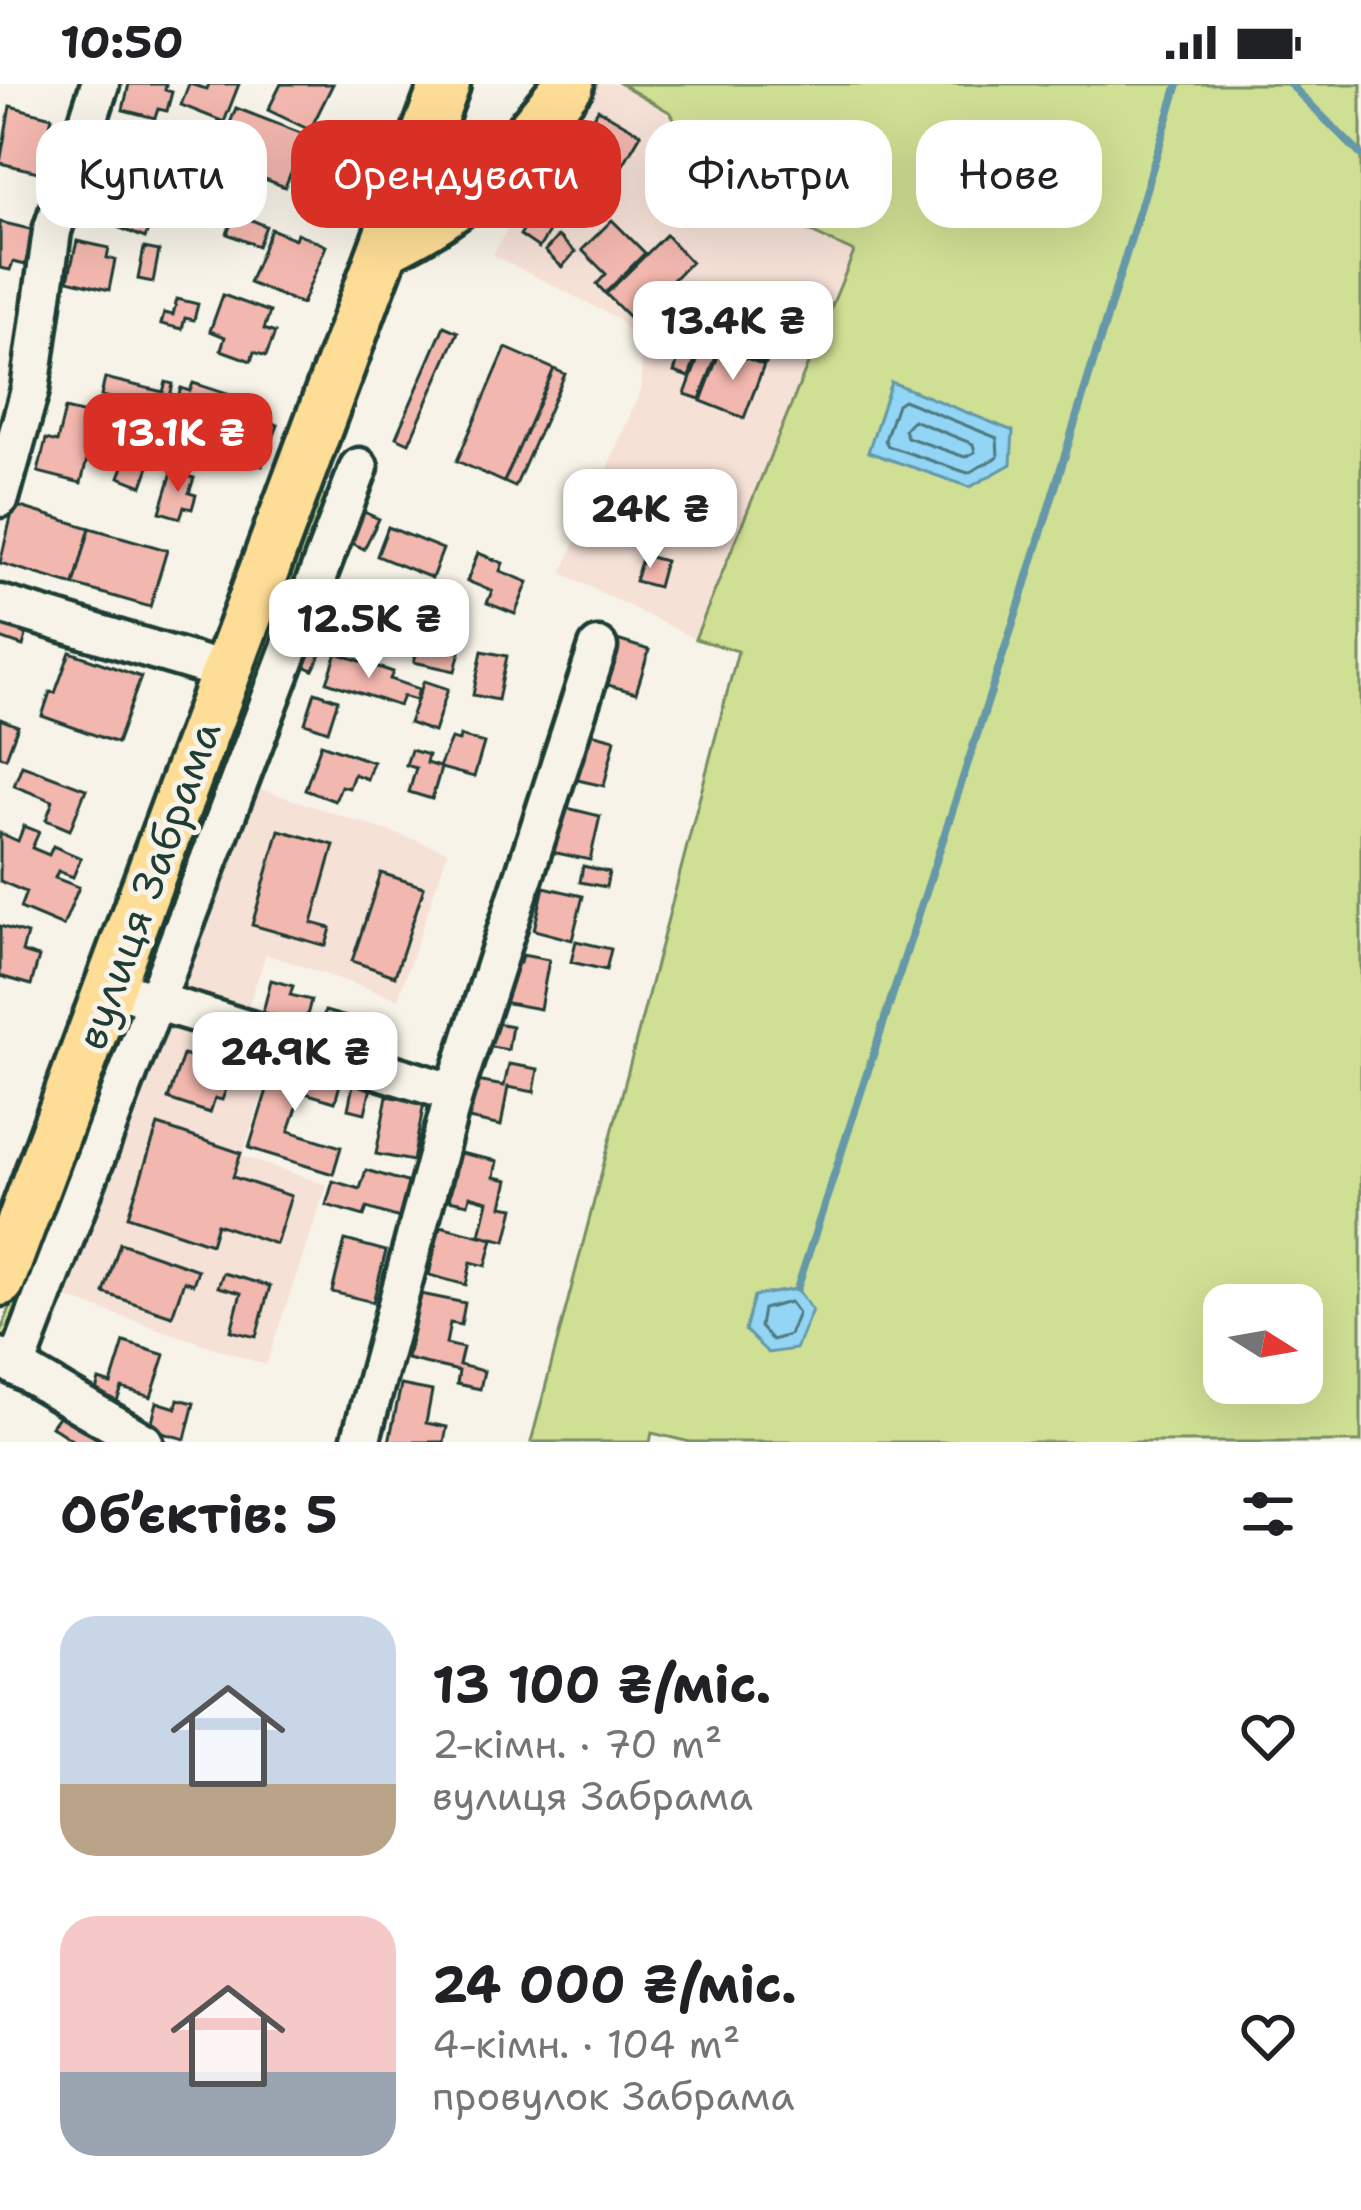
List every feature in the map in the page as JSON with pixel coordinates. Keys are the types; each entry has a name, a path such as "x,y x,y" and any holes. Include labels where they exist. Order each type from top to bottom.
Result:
{"main road":[{"name":"вулиця Забрама","path":"0,1281 55,1200 133,993 184,787 445,84"},
{"path":"385,247 434,224 463,201 508,160 569,84"}],"street":[{"path":"0,498 30,390 52,231 100,84"},
{"path":"359,467 231,803 133,993 454,1093"},
{"path":"0,604 227,672"},
{"path":"361,1442 454,1093 598,647"},
{"path":"184,787 231,803"},
{"path":"55,1200 8,1362 144,1442"}],"shaded area":[{"path":"588,84 621,84 671,113 675,120 645,120 645,228 803,228 855,252 695,639 562,573 642,387 641,348 617,318 493,255 508,228 621,228 621,120 568,120"},
{"path":"249,785 448,851 398,999 266,954 243,1021 168,998"},
{"path":"163,1010 279,1046 242,1156 327,1185 266,1365 55,1294"}],"green space":[{"path":"621,84 1361,84 1361,1442 690,1442 652,1433 650,1442 531,1442 738,651 695,639 854,252 802,228 892,228 892,120 675,120 671,113"},
{"path":"314,492 335,499 148,991 130,986"},
{"path":"125,998 143,1004 12,1347 0,1342 0,1334"}],"water":[{"path":"891,382 1013,431 1011,464 970,487 868,452"},
{"path":"797,1289 812,1310 796,1349 768,1353 745,1330 754,1296"}],"building":[{"path":"129,84 166,84 165,90 172,92 167,111 158,109 155,118 123,110"},
{"path":"189,84 207,89 209,84 239,84 225,120 181,105"},
{"path":"281,84 333,84 315,120 291,121 268,110"},
{"path":"10,106 52,117 36,120 36,172 0,163"},
{"path":"236,108 291,129 291,172 285,187 267,180 267,120 231,120"},
{"path":"598,109 617,120 592,120"},
{"path":"621,122 641,134 621,168"},
{"path":"0,222 34,230 25,265 13,262 10,270 0,268"},
{"path":"120,228 149,228 145,238"},
{"path":"229,228 265,228 258,246 227,234"},
{"path":"524,228 551,228 539,248 520,235"},
{"path":"604,228 620,228 645,253 605,293 597,284 606,274 582,250"},
{"path":"271,229 295,239 297,233 326,246 302,304 249,283"},
{"path":"666,235 691,262 632,320 606,294"},
{"path":"558,236 575,252 562,267 545,251"},
{"path":"77,241 109,248 107,258 115,260 109,290 68,280"},
{"path":"144,248 159,251 153,282 138,279"},
{"path":"223,295 270,312 264,329 275,333 266,356 254,352 251,361 221,350 225,337 210,331"},
{"path":"656,297 710,315 689,377 674,372 687,333 649,320"},
{"path":"177,299 198,304 194,320 185,318 182,329 161,324 164,313 173,315"},
{"path":"737,310 780,327 766,363 723,347"},
{"path":"444,326 458,332 409,443 396,437"},
{"path":"705,340 720,346 700,399 685,394"},
{"path":"506,348 554,369 504,482 457,461"},
{"path":"721,348 764,365 744,418 701,401"},
{"path":"554,369 565,374 515,487 504,482"},
{"path":"105,378 163,392 166,382 173,384 168,405 151,401 150,407 101,396"},
{"path":"193,383 230,395 218,433 187,423 191,408 176,403 181,388 190,391"},
{"path":"65,409 98,417 81,483 38,472 46,439 57,442"},
{"path":"258,417 278,425 262,466 243,459"},
{"path":"121,428 150,439 146,450 154,453 142,486 119,477 126,459 112,453"},
{"path":"172,472 194,478 189,493 196,495 192,509 184,507 180,518 160,512"},
{"path":"654,477 689,487 675,537 640,527"},
{"path":"14,505 90,528 74,585 0,563"},
{"path":"364,512 379,519 364,549 350,542"},
{"path":"388,527 443,549 432,578 377,556"},
{"path":"90,528 167,550 150,607 74,585"},
{"path":"478,553 503,563 500,571 528,582 515,614 487,603 492,591 467,581"},
{"path":"643,555 665,561 658,587 635,581"},
{"path":"365,586 403,601 388,642 349,628"},
{"path":"328,596 345,605 313,670 296,662"},
{"path":"418,620 465,631 455,671 414,662 420,640 414,639"},
{"path":"0,623 27,632 23,646 0,638"},
{"path":"614,639 649,650 636,693 601,683"},
{"path":"482,651 507,656 498,700 473,695"},
{"path":"70,652 141,677 117,743 42,716"},
{"path":"337,653 393,672 390,679 419,689 416,700 403,696 399,706 327,682"},
{"path":"424,681 448,689 434,732 409,723"},
{"path":"315,692 338,700 328,731 305,723"},
{"path":"0,719 18,726 6,758 0,756"},
{"path":"583,731 615,739 604,786 573,779"},
{"path":"460,736 484,743 474,777 441,768 432,799 409,792 416,768 406,765 411,750 428,755 426,763 439,767 451,739 459,741"},
{"path":"321,744 373,762 367,779 354,774 349,788 341,786 335,801 305,790"},
{"path":"22,765 86,789 70,830 46,820 53,801 14,786"},
{"path":"563,807 600,816 590,860 552,852"},
{"path":"24,826 39,832 32,848 49,855 53,846 81,858 73,877 58,871 55,878 79,887 63,926 20,908 26,892 0,881 0,833 18,841"},
{"path":"279,830 334,845 312,923 331,928 326,946 252,925"},
{"path":"583,866 609,872 606,887 580,882"},
{"path":"381,873 424,887 395,976 352,961"},
{"path":"544,887 583,896 572,940 534,930"},
{"path":"0,926 27,934 22,952 39,957 31,985 0,976"},
{"path":"576,941 611,949 606,970 571,962"},
{"path":"522,955 549,960 540,1009 502,1002 510,961 520,963"},
{"path":"271,980 293,986 290,995 311,1000 303,1031 261,1020"},
{"path":"325,1011 354,1019 352,1027 364,1030 359,1050 317,1039"},
{"path":"491,1022 512,1026 508,1050 486,1046"},
{"path":"278,1054 343,1074 335,1102 302,1092 289,1131 341,1147 333,1174 249,1148"},
{"path":"183,1055 224,1068 219,1084 227,1087 222,1100 215,1098 210,1113 168,1099"},
{"path":"509,1064 538,1069 534,1092 508,1087 501,1126 469,1119 477,1081 504,1086"},
{"path":"355,1075 373,1079 365,1113 348,1109"},
{"path":"387,1096 424,1103 413,1161 376,1154"},
{"path":"158,1125 241,1153 233,1177 291,1196 276,1244 217,1224 211,1244 128,1216"},
{"path":"460,1153 497,1161 494,1177 508,1180 502,1206 514,1208 506,1241 480,1235 488,1201 470,1196 468,1204 449,1200"},
{"path":"366,1170 410,1183 400,1218 367,1208 364,1216 326,1205 333,1181 360,1189"},
{"path":"440,1226 493,1239 486,1266 471,1262 466,1285 429,1275"},
{"path":"345,1240 386,1251 373,1302 332,1292"},
{"path":"120,1243 198,1270 193,1284 184,1281 172,1316 104,1293"},
{"path":"223,1273 270,1286 256,1337 231,1331 241,1293 218,1287"},
{"path":"421,1294 465,1303 461,1325 450,1323 446,1344 463,1348 459,1365 484,1371 480,1389 457,1384 459,1371 407,1359"},
{"path":"124,1342 165,1355 151,1397 122,1388 117,1401 95,1394 99,1380 111,1384"},
{"path":"401,1385 432,1391 426,1423 447,1427 444,1442 389,1442"},
{"path":"178,1399 194,1403 185,1439 150,1430 157,1402 176,1408"},
{"path":"62,1411 104,1441 75,1442 51,1426"}],"waterway":[{"path":"797,1289 1022,596 1178,84"},
{"path":"1290,84 1361,155"}]}
